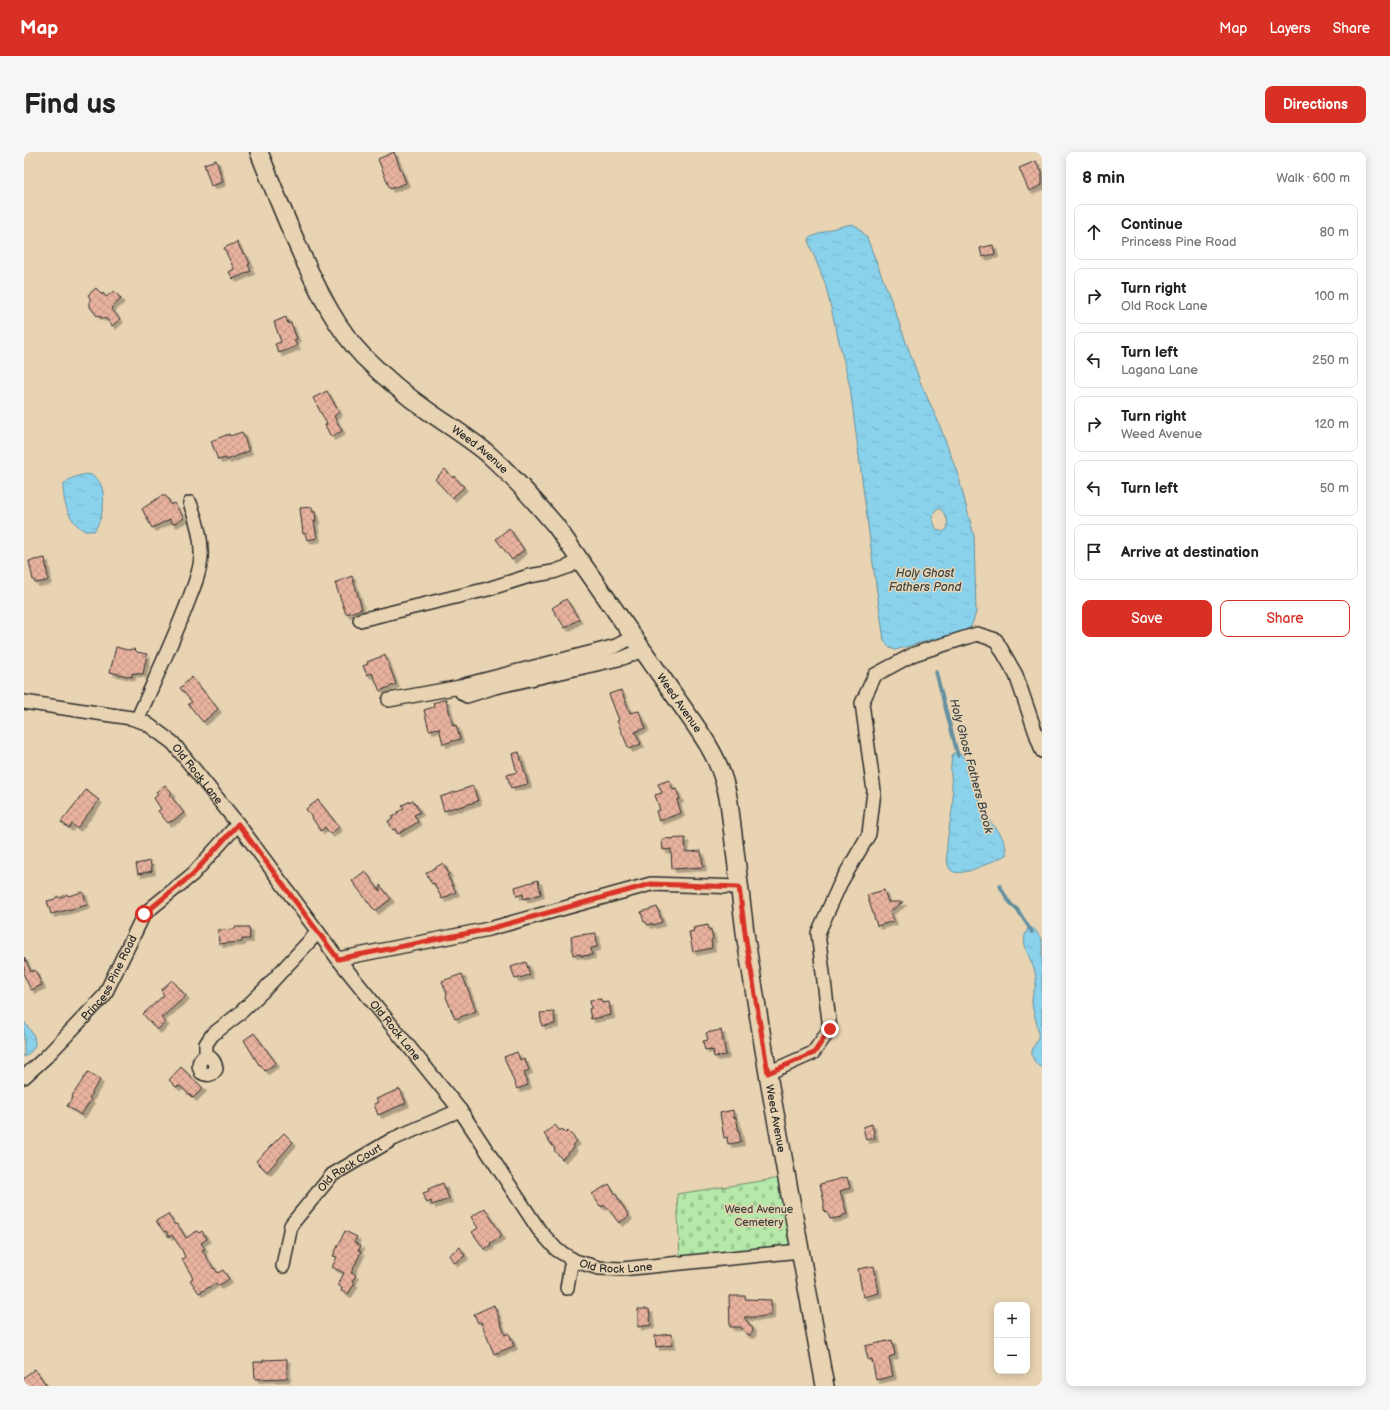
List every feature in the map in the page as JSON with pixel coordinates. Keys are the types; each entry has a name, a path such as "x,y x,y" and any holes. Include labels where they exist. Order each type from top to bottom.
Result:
{"main road":[{"name":"Weed Avenue","path":"259,152 316,286 332,316 350,340 363,356 413,400 486,453 522,486 556,526 708,744 719,765 726,784 746,940 768,1073 825,1386"}],"street":[{"path":"137,720 169,650 199,573 201,541 190,503"},
{"path":"360,620 488,589 529,576 553,572 570,566 578,559"},
{"path":"768,1073 814,1053 830,1029 818,933 840,884 869,834 874,791 862,703 875,675 914,654 977,634 996,640 1016,675 1042,751"},
{"path":"390,700 460,687 460,691 463,695 467,696 495,687 623,658 638,643"},
{"name":"Old Rock Lane","path":"24,702 131,718 146,723 173,743 238,824 338,959 460,1110 539,1230 557,1250 572,1259 599,1268 622,1269 800,1251"},
{"name":"Princess Pine Road","path":"24,1077 46,1057 104,996 144,914 193,874 238,824"},
{"path":"338,959 489,929 651,884 739,887"},
{"path":"206,1055 206,1044 212,1035 239,1014 264,990 318,932"},
{"name":"Old Rock Court","path":"283,1266 291,1225 332,1174 393,1139 460,1110"},
{"path":"567,1288 572,1259"}],"green space":[{"name":"Weed Avenue Cemetery","path":"787,1177 799,1245 680,1258 677,1194"}],"water":[{"name":"Holy Ghost Fathers Pond","path":"852,224 858,227 867,238 921,384 938,421 958,475 974,536 976,612 971,627 963,631 895,650 890,648 884,640 850,387 825,283 809,243 809,238 831,229","holes":["939,508 948,523 947,529 943,532 936,529 932,518 935,510"]},
{"path":"86,474 94,476 99,482 104,498 101,516 94,531 85,531 73,521 64,498 64,485 74,478"},
{"path":"956,752 967,762 971,770 982,808 987,818 1002,837 1006,852 1006,855 987,864 957,873 952,871 947,859 953,803 951,766 953,754"},
{"path":"1032,928 1042,939 1042,1066 1040,1067 1033,1059 1032,1055 1032,1050 1038,1038 1038,1028 1032,1004 1036,978 1024,941 1028,929"},
{"path":"24,1022 34,1036 35,1045 30,1053 24,1057"}],"building":[{"path":"394,152 406,183 390,189 378,159"},
{"path":"216,160 223,182 211,186 204,164"},
{"path":"1036,161 1040,170 1042,169 1042,185 1029,191 1019,168"},
{"path":"237,242 243,254 245,253 250,264 248,265 251,271 233,279 229,272 234,269 224,248"},
{"path":"993,245 995,254 982,257 980,248"},
{"path":"96,288 106,297 114,291 121,299 111,308 120,319 112,326 107,319 97,316 90,307 90,298 88,295"},
{"path":"286,317 288,324 291,323 297,339 294,340 297,346 279,353 275,344 281,342 274,322"},
{"path":"327,391 339,412 334,416 342,431 331,437 325,425 327,424 313,398"},
{"path":"242,432 249,451 227,460 226,458 218,460 211,441 229,434 230,436"},
{"path":"445,469 464,487 452,498 435,479"},
{"path":"161,496 166,496 171,505 174,503 184,518 173,524 170,519 152,528 142,509"},
{"path":"312,507 313,512 315,512 316,521 314,521 317,538 307,540 305,533 303,534 300,508"},
{"path":"509,528 524,550 512,560 496,539"},
{"path":"45,558 48,579 47,581 35,583 29,561"},
{"path":"352,576 362,609 346,614 335,583"},
{"path":"566,599 579,619 565,628 552,608"},
{"path":"116,647 127,650 134,649 137,652 147,654 143,674 132,673 132,677 110,672"},
{"path":"385,655 396,684 380,691 372,673 367,675 363,666 368,664 367,662"},
{"path":"192,677 218,709 203,722 188,704 192,702 180,688"},
{"path":"621,690 630,713 639,711 645,726 645,728 635,732 641,744 629,749 617,721 619,720 609,694"},
{"path":"446,699 453,726 456,725 460,739 443,744 439,728 429,730 424,710 434,707 433,703"},
{"path":"519,752 528,784 511,788 507,775 517,772 512,754"},
{"path":"669,780 673,790 676,789 680,799 677,800 681,813 659,821 656,811 660,810 655,795 662,793 658,784"},
{"path":"165,785 172,793 170,795 184,813 168,823 158,811 161,809 154,798 158,795 156,792"},
{"path":"473,786 478,801 444,811 440,797"},
{"path":"86,790 99,800 77,828 72,824 69,828 61,822"},
{"path":"318,800 339,827 330,834 325,827 321,831 306,809"},
{"path":"413,800 420,812 414,815 418,822 398,834 395,829 393,830 388,821 393,819 392,817 404,808 402,805"},
{"path":"685,838 686,852 701,851 703,867 672,869 671,849 663,850 662,839"},
{"path":"150,861 152,871 138,874 136,864"},
{"path":"443,863 449,874 447,875 456,892 442,899 434,883 432,884 426,873"},
{"path":"365,871 380,891 380,885 391,899 375,911 352,881"},
{"path":"538,880 541,894 524,899 523,894 517,896 515,887"},
{"path":"884,890 888,902 903,902 890,911 894,921 877,926 867,895"},
{"path":"83,892 87,905 51,914 47,901 55,899 57,896 60,898 67,894 68,896"},
{"path":"657,907 662,922 648,925 644,922 641,912"},
{"path":"708,925 713,939 711,940 712,948 693,952 689,932 694,931 693,928"},
{"path":"235,927 249,927 250,939 242,939 242,942 219,944 218,930 235,929"},
{"path":"596,933 597,947 591,948 592,955 573,955 571,936"},
{"path":"24,957 31,972 35,970 42,985 31,990 24,975"},
{"path":"526,962 530,975 515,979 511,967"},
{"path":"462,974 476,1011 455,1019 446,997 447,994 442,981"},
{"path":"172,980 186,996 161,1018 166,1022 157,1030 143,1014 164,995 161,990"},
{"path":"601,999 602,1003 609,1002 611,1015 591,1019 589,1009 591,1008 590,1000"},
{"path":"554,1012 555,1024 542,1026 540,1013"},
{"path":"721,1030 726,1055 714,1057 713,1050 705,1050 703,1041 708,1040 706,1033"},
{"path":"254,1033 276,1063 265,1071 260,1064 259,1065 244,1040"},
{"path":"517,1052 520,1060 524,1058 529,1070 524,1072 528,1085 517,1089 504,1057"},
{"path":"181,1067 203,1088 193,1098 180,1086 176,1087 169,1080"},
{"path":"88,1072 100,1080 89,1098 91,1100 81,1115 67,1106"},
{"path":"400,1089 406,1103 378,1115 374,1104 378,1102 376,1099"},
{"path":"733,1110 734,1118 736,1117 741,1142 728,1144 727,1137 724,1138 720,1113"},
{"path":"872,1124 875,1138 866,1140 863,1127"},
{"path":"555,1125 560,1131 562,1129 566,1133 568,1131 577,1141 572,1145 574,1148 562,1159 554,1150 555,1149 544,1134"},
{"path":"284,1133 293,1142 267,1172 256,1161"},
{"path":"847,1177 850,1188 840,1191 847,1214 843,1215 842,1217 830,1219 824,1210 824,1202 820,1184"},
{"path":"443,1183 449,1199 432,1205 431,1201 427,1203 423,1193 429,1191 428,1189"},
{"path":"609,1184 629,1216 619,1223 605,1205 602,1207 601,1205 600,1206 592,1194"},
{"path":"485,1208 502,1236 490,1243 491,1245 484,1249 472,1232 478,1228 471,1217"},
{"path":"168,1214 174,1224 178,1225 186,1238 197,1231 199,1233 202,1231 207,1239 201,1243 205,1249 202,1250 214,1269 215,1268 218,1273 223,1270 229,1279 218,1286 216,1283 199,1293 190,1280 193,1278 182,1259 185,1257 182,1250 172,1235 169,1237 166,1231 164,1232 156,1221"},
{"path":"345,1231 357,1237 354,1242 361,1246 358,1250 361,1252 351,1273 356,1275 352,1282 355,1283 348,1294 341,1291 342,1288 338,1285 344,1273 332,1267 337,1257 333,1256"},
{"path":"460,1247 465,1256 454,1263 449,1255"},
{"path":"874,1266 879,1293 863,1297 858,1269"},
{"path":"729,1296 745,1296 745,1299 771,1300 771,1315 744,1317 753,1329 750,1335 746,1334 741,1327 730,1327"},
{"path":"494,1305 505,1335 509,1333 514,1346 494,1354 481,1322 478,1323 474,1314"},
{"path":"638,1309 649,1309 651,1325 638,1327"},
{"path":"671,1334 672,1345 656,1347 655,1336"},
{"path":"892,1340 895,1355 889,1357 893,1376 876,1380 872,1359 868,1360 865,1346"},
{"path":"287,1359 287,1378 255,1379 254,1362"},
{"path":"35,1369 47,1386 24,1386 24,1377"}],"waterway":[{"name":"Holy Ghost Fathers Brook","path":"936,672 958,756"},
{"name":"Holy Ghost Fathers Brook","path":"1000,886 1007,899 1017,909 1032,932"}],"route":[{"path":"144,914 193,874 238,824 338,959 489,929 651,884 739,887 746,940 768,1073 814,1053 830,1029"}]}
